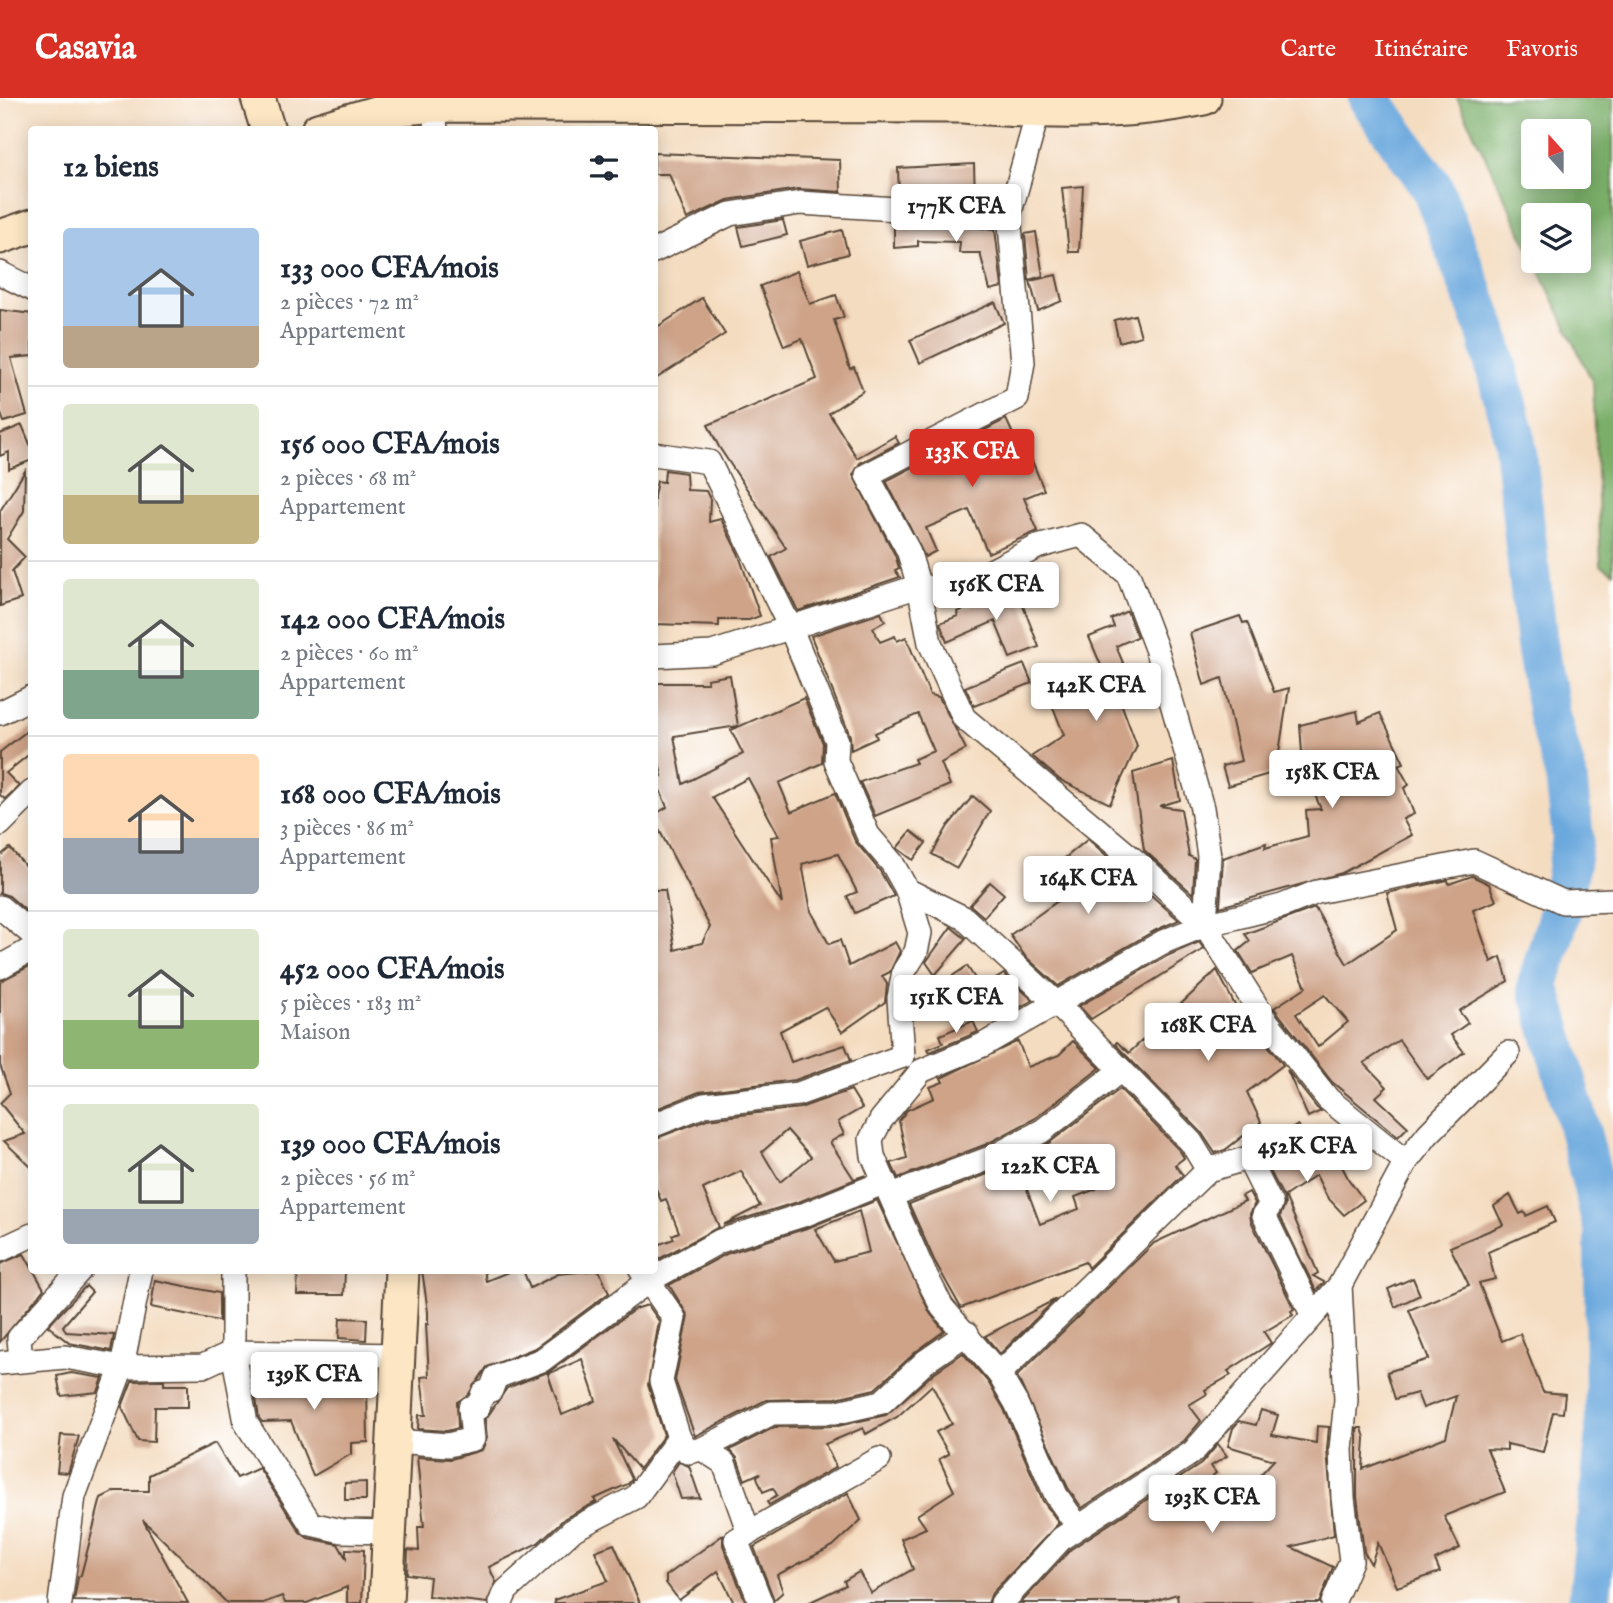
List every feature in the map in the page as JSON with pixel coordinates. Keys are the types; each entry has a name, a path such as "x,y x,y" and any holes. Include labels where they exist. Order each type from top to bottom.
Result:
{"street":[{"path":"258,98 267,126"},
{"path":"331,126 385,110 435,117 964,106 1038,112 1180,103 1204,98"},
{"path":"1038,112 1009,216 1023,362 1017,398 867,475 908,550 919,586 930,643 964,718 1136,861 1205,925 1264,1018 1328,1099 1406,1162"},
{"path":"658,249 730,214 800,203 1009,216"},
{"path":"0,237 28,227"},
{"path":"0,273 28,287"},
{"path":"658,455 709,462 791,629 837,741 836,761 868,835 892,863 907,890 920,933 916,952 904,971 899,998 904,1056 921,1071"},
{"path":"658,656 712,653 919,586 953,591 1037,547 1081,535 1128,574 1157,651 1202,808 1209,856 1205,925"},
{"path":"0,713 28,700"},
{"path":"0,824 28,796"},
{"path":"1078,1527 1056,1495 1016,1403 999,1374 967,1333 942,1307 873,1156 871,1139 881,1120 921,1071 983,1045 1163,942 1205,925 1282,906 1317,892 1474,861 1563,902 1613,900"},
{"path":"907,890 964,918 1057,1004 1191,1142 1208,1170"},
{"path":"0,907 28,931"},
{"path":"0,967 28,951"},
{"path":"1002,1603 1062,1538 1193,1452 1340,1285 1406,1162 1508,1053"},
{"path":"658,1123 704,1105 797,1094 904,1056"},
{"path":"658,1269 720,1241 993,1157 1042,1131 1121,1070"},
{"path":"999,1374 1208,1170 1248,1158 1271,1204 1264,1215 1312,1314"},
{"path":"0,1250 28,1238"},
{"path":"75,1274 19,1338 11,1361 65,1357 122,1367 203,1366 233,1352 398,1355"},
{"path":"60,1603 74,1496 122,1367 140,1274"},
{"path":"233,1274 233,1352 246,1423 311,1524 342,1531 390,1531"},
{"path":"386,1603 402,1274"},
{"path":"394,1441 448,1445 473,1439 470,1408 478,1408 483,1393 491,1390 496,1377 542,1360 645,1275 674,1318 661,1381 679,1438 688,1452 702,1449 772,1413 838,1412 882,1402 926,1361 967,1333"},
{"path":"1333,1603 1351,1561 1343,1498 1341,1449 1346,1401 1340,1285"},
{"path":"501,1603 506,1591 574,1529 636,1497 679,1438"},
{"path":"702,1449 724,1463 749,1533"},
{"path":"761,1603 736,1540 879,1459"}],"green space":[{"path":"1457,98 1613,98 1613,573 1601,565 1593,383 1541,273 1591,273 1591,203 1521,203 1521,232"}],"building":[{"path":"658,153 840,160 841,192 798,189 728,200 687,219 669,174 658,174"},
{"path":"974,164 975,200 955,199 957,194 899,195 898,168"},
{"path":"1083,186 1079,252 1069,252 1062,188"},
{"path":"783,220 787,235 743,246 738,227"},
{"path":"900,223 995,229 1002,287 990,290 980,253 959,253 960,242 918,241 918,246 894,248 894,227 900,226"},
{"path":"842,230 848,254 807,265 800,241"},
{"path":"1036,232 1043,276 1029,280 1025,234"},
{"path":"797,271 810,304 836,295 844,317 834,320 850,369 854,367 863,391 829,413 857,458 895,436 899,443 860,463 853,475 895,555 899,568 895,570 900,577 798,611 771,557 786,548 719,447 708,425 817,379 802,339 784,346 760,286"},
{"path":"1056,275 1062,301 1038,311 1030,281"},
{"path":"702,298 725,334 658,377 658,326"},
{"path":"995,302 1004,323 920,363 910,340"},
{"path":"0,310 28,314 28,356 11,358 27,415 4,422 0,411"},
{"path":"1135,315 1141,336 1119,342 1114,320"},
{"path":"1006,419 1022,454 1028,451 1044,490 1024,498 1038,531 988,553 969,510 926,528 936,551 925,557 886,481"},
{"path":"22,425 28,439 28,462 9,469 9,452 0,456 0,434"},
{"path":"665,470 686,473 687,490 706,491 710,499 709,522 721,519 738,553 760,616 749,620 719,620 719,626 658,624 658,481 664,482"},
{"path":"25,471 24,511 7,539 25,557 12,571 21,599 0,606 0,511"},
{"path":"1016,588 1039,647 1010,658 995,621 947,642 940,623 958,616 957,612"},
{"path":"1127,611 1137,637 1116,646 1137,697 1121,703 1137,746 1110,804 1060,780 1032,756 1064,735 1049,697 1072,688 1075,695 1108,682 1089,637 1114,627 1111,619"},
{"path":"881,613 885,621 873,628 880,642 895,636 897,641 906,637 930,695 939,697 966,749 941,763 950,785 875,816 860,782 916,763 914,759 934,751 918,714 875,733 877,738 851,750 850,736 811,636"},
{"path":"1240,616 1243,623 1247,622 1274,692 1289,688 1276,772 1228,786 1222,766 1241,761 1222,678 1204,685 1190,633"},
{"path":"1024,664 1032,683 974,706 965,687"},
{"path":"730,675 738,726 674,736 683,784 743,754 731,730 804,698 823,743 822,763 779,783 791,812 835,793 855,841 880,871 894,896 855,913 847,896 857,892 838,854 802,864 811,911 829,944 840,940 849,966 895,942 900,951 890,972 882,976 887,984 885,1002 842,1032 825,1007 780,1031 791,1062 845,1045 851,1060 795,1080 699,1092 658,1108 658,890 665,890 675,950 702,943 710,927 658,828 658,813 667,807 658,785 658,777 662,776 658,758 658,683 708,683 707,679","holes":["748,778 779,836 771,837 782,904 712,797"]},
{"path":"1357,711 1359,722 1380,713 1404,763 1398,765 1409,785 1404,788 1414,814 1403,819 1412,835 1342,873 1220,907 1223,858 1266,843 1265,848 1308,836 1306,810 1321,809 1303,767 1300,725"},
{"path":"28,730 28,755 6,773 19,786 5,799 0,795 0,752"},
{"path":"1173,761 1180,800 1159,806 1181,809 1189,856 1195,859 1193,894 1144,850 1133,773"},
{"path":"973,796 990,811 957,868 932,854 948,826"},
{"path":"911,831 926,843 913,860 897,848"},
{"path":"1088,839 1179,920 1156,930 1058,986 1025,956 1010,935 1059,900 1041,878"},
{"path":"10,848 28,869 26,911 9,896 0,893 0,856"},
{"path":"1472,876 1489,884 1496,901 1473,910 1491,962 1501,957 1508,981 1459,1011 1468,1023 1451,1035 1464,1052 1427,1079 1399,1040 1364,1063 1387,1087 1376,1097 1408,1127 1398,1137 1332,1082 1274,1008 1306,987 1292,956 1252,973 1238,951 1250,941 1245,934 1315,908 1347,964 1397,930 1387,893 1448,880 1449,884","holes":["1325,995 1348,1022 1318,1047 1296,1014"]},
{"path":"990,882 1004,894 984,917 970,905"},
{"path":"951,927 966,939 935,975 926,962"},
{"path":"1199,942 1204,949 1091,1019 1079,1006 1169,955"},
{"path":"967,966 981,988 1004,974 1033,1000 1017,1009 1007,993 964,1020 941,984"},
{"path":"28,967 28,1164 4,1141 25,1134 0,1103 10,1093 0,1065 0,981"},
{"path":"1217,970 1246,1027 1251,1023 1283,1065 1247,1092 1261,1122 1225,1150 1215,1153 1201,1132 1115,1044 1117,1042 1129,1053"},
{"path":"973,1021 978,1032 930,1052 928,1049 943,1043 940,1035"},
{"path":"1018,1041 1028,1067 1059,1055 1073,1041 1100,1068 1034,1119 987,1144 898,1178 891,1163 907,1158 899,1121 907,1110 934,1098 930,1087 943,1082 941,1078"},
{"path":"1287,1070 1317,1108 1321,1111 1308,1117"},
{"path":"1120,1089 1180,1151 1184,1158 1175,1165 1183,1175 1088,1268 1085,1262 961,1308 934,1260 909,1204 998,1170 1049,1143","holes":["1076,1152 1096,1189 1075,1197 1079,1209 1040,1224 1025,1184"]},
{"path":"851,1090 862,1108 838,1122 844,1134 830,1142 854,1179 866,1175 801,1201 723,1225 760,1206 741,1171 703,1189 719,1227 659,1259 658,1245 674,1239 672,1235 679,1232 666,1199 661,1201 658,1194 658,1137 707,1119 800,1108","holes":["787,1130 811,1157 780,1182 762,1152"]},
{"path":"1298,1125 1321,1160 1335,1153 1349,1180 1364,1200 1344,1215 1327,1197 1316,1175 1285,1196 1318,1273 1313,1276 1324,1282 1316,1291 1280,1216 1285,1205 1284,1198 1259,1150"},
{"path":"1249,1192 1255,1203 1250,1214 1251,1221 1294,1309 1291,1311 1293,1315 1264,1332 1271,1343 1228,1371 1231,1375 1205,1390 1207,1394 1189,1405 1201,1421 1184,1441 1082,1508 1068,1488 1017,1376 1154,1243 1245,1201 1242,1196"},
{"path":"1510,1195 1520,1214 1524,1212 1526,1216 1548,1206 1555,1222 1488,1252 1495,1279 1479,1283 1502,1341 1520,1334 1543,1392 1565,1394 1563,1413 1553,1412 1543,1452 1507,1444 1507,1450 1487,1449 1505,1492 1444,1516 1460,1548 1435,1560 1440,1572 1397,1587 1378,1543 1371,1564 1364,1552 1357,1497 1357,1428 1362,1428 1365,1438 1363,1469 1446,1437 1456,1396 1423,1408 1417,1393 1395,1399 1387,1372 1429,1359 1409,1310 1469,1285 1450,1247 1503,1225 1494,1206"},
{"path":"877,1200 930,1313 944,1331 875,1389 836,1398 766,1400 695,1436 675,1380 688,1316 669,1285 726,1254 810,1227","holes":["859,1211 869,1252 834,1261 815,1229"]},
{"path":"24,1254 28,1261 28,1274 35,1274 44,1289 0,1342 0,1264"},
{"path":"298,1274 345,1274 344,1295 297,1295"},
{"path":"423,1274 485,1274 486,1281 503,1274 525,1274 530,1288 558,1274 601,1274 609,1293 535,1348 487,1367 468,1395 457,1402 458,1428 447,1431 418,1429 419,1415 426,1415 421,1377 429,1376 426,1324 428,1312"},
{"path":"1413,1278 1420,1295 1395,1307 1388,1289"},
{"path":"155,1280 219,1293 219,1321 151,1307"},
{"path":"86,1286 92,1292 63,1326 66,1332 114,1335 111,1351 69,1343 48,1326"},
{"path":"1056,1299 1000,1354 985,1336"},
{"path":"648,1305 659,1321 648,1385 664,1435 639,1469 613,1439 632,1479 628,1484 594,1499 596,1502 565,1518 538,1543 489,1567 496,1582 487,1603 428,1596 430,1577 407,1574 408,1550 419,1551 418,1527 424,1527 417,1457 451,1459 482,1450 487,1438 485,1420 507,1388 550,1371 635,1309","holes":["582,1359 596,1401 562,1415 548,1374"]},
{"path":"340,1318 367,1319 366,1340 339,1338"},
{"path":"963,1353 988,1382 1004,1409 1043,1501 1059,1523 992,1593 988,1603 808,1603 846,1585 844,1581 859,1572 871,1593 913,1569 901,1539 926,1528 917,1515 954,1491 939,1459 949,1454 936,1432 952,1424 932,1385 897,1417 866,1434 863,1428 825,1444 836,1467 769,1505 767,1502 777,1495 773,1488 763,1492 757,1477 760,1473 745,1480 737,1458 730,1450 775,1427 838,1426 886,1415 935,1372"},
{"path":"251,1367 308,1367 310,1387 367,1383 368,1442 351,1443 351,1454 313,1476 291,1421 262,1422 259,1418"},
{"path":"71,1373 103,1378 98,1392 61,1396 57,1376"},
{"path":"164,1380 164,1385 188,1385 188,1407 155,1407 154,1442 138,1441 122,1407 132,1381"},
{"path":"1261,1410 1278,1415 1272,1435 1316,1443 1317,1426 1329,1427 1327,1450 1334,1535 1291,1547 1333,1567 1319,1603 1178,1603 1177,1594 1148,1603 1021,1603 1071,1549 1201,1464 1218,1444 1227,1456 1211,1466 1216,1473 1206,1481 1232,1506 1263,1477 1260,1475 1274,1460 1228,1446 1233,1428 1239,1421 1256,1425"},
{"path":"61,1435 79,1436 68,1473 57,1472"},
{"path":"215,1443 237,1478 259,1468 300,1532 308,1538 338,1544 346,1558 346,1549 364,1550 362,1603 347,1603 347,1587 307,1603 285,1603 282,1596 263,1603 227,1603 143,1520 188,1603 74,1601 78,1577 81,1575 101,1498 115,1491 149,1491 149,1475"},
{"path":"679,1462 689,1466 700,1498 681,1499 672,1472"},
{"path":"366,1482 366,1500 345,1500 345,1483"},
{"path":"848,1493 861,1520 833,1546 777,1575 783,1592 774,1600 754,1547"},
{"path":"723,1535 723,1545 746,1603 734,1603 718,1571 679,1600 666,1583 666,1576"},
{"path":"614,1544 640,1603 554,1603 554,1600 608,1581 595,1551"}],"waterway":[{"path":"1369,98 1432,187 1486,328 1514,436 1537,645 1549,716 1566,776 1573,838 1563,902 1538,985 1575,1112 1605,1232 1606,1442 1589,1603"}]}
